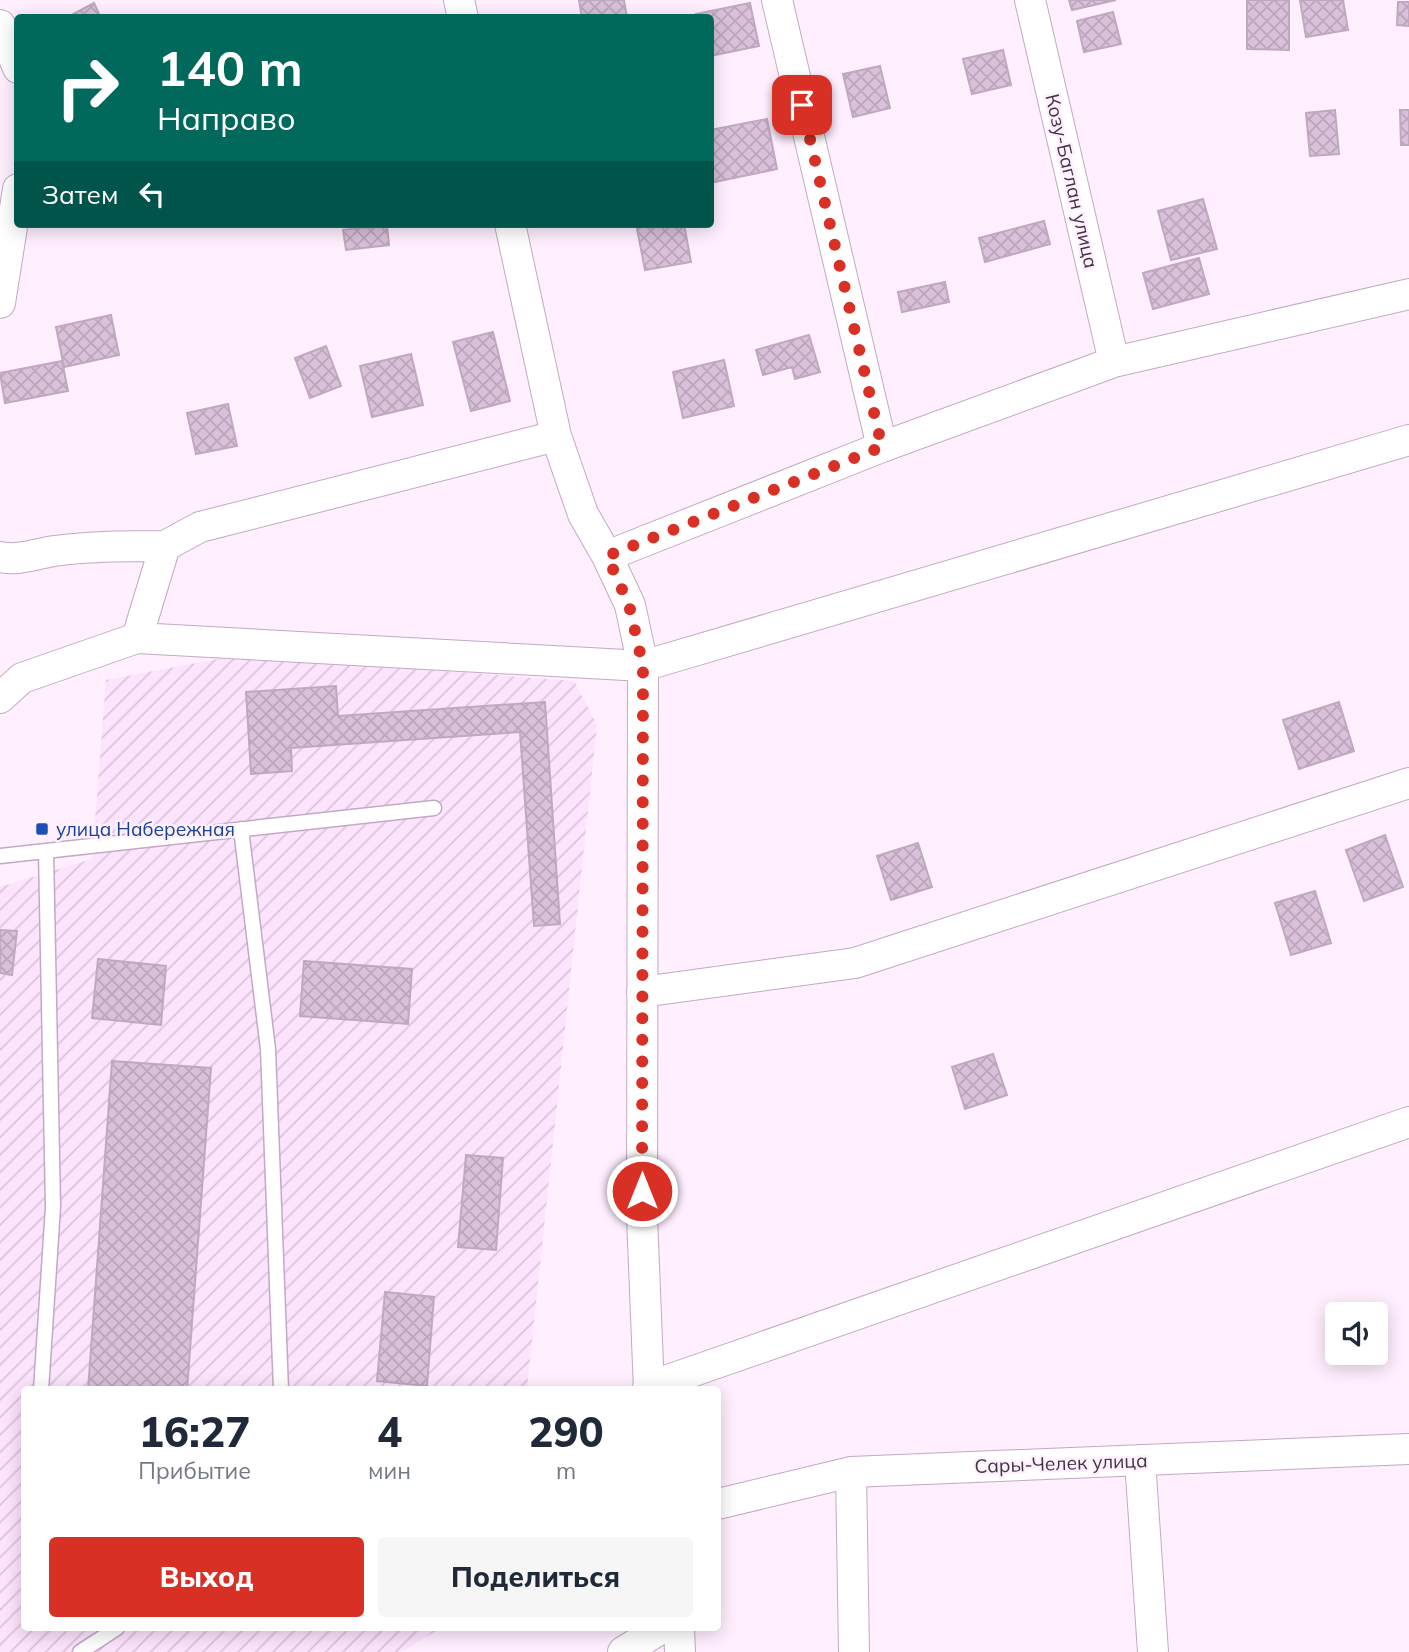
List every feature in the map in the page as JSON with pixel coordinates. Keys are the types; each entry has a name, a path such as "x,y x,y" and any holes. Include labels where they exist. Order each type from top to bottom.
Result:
{"street":[{"path":"777,0 882,447"},
{"name":"Козу-Баглан улица","path":"1030,0 1114,362"},
{"path":"0,25 14,58"},
{"path":"0,303 14,214"},
{"path":"511,228 556,436 583,514 607,556 629,605 643,666 642,1216 648,1386"},
{"path":"607,556 882,447 1114,362 1409,294"},
{"path":"0,557 13,560 54,551 114,545 164,546 200,527 556,436"},
{"path":"0,698 22,678 137,638 643,666 1409,440"},
{"path":"137,638 164,546"},
{"path":"642,992 855,963 1409,783"},
{"path":"654,1386 1409,1122"},
{"name":"Сары-Челек улица","path":"721,1503 851,1472 1409,1450"},
{"path":"1140,1460 1153,1652"},
{"path":"851,1472 854,1652"},
{"path":"623,1652 657,1631"},
{"path":"679,1631 680,1652"}],"lane":[{"path":"0,856 433,808"},
{"path":"241,829 268,1049 281,1386"},
{"path":"41,1386 53,1207 46,851"},
{"path":"80,1652 112,1631"}],"shaded area":[{"path":"239,655 574,681 597,725 527,1386 21,1386 21,1631 436,1631 401,1652 0,1652 0,887 92,859 106,680"}],"building":[{"path":"579,0 624,0 626,14 581,14"},
{"path":"1069,0 1116,0 1072,10"},
{"path":"1247,0 1289,0 1289,50 1247,49"},
{"path":"1300,0 1343,0 1348,30 1306,37"},
{"path":"1398,2 1409,2 1409,26 1397,25"},
{"path":"94,3 99,14 73,14"},
{"path":"750,3 759,46 714,55 714,14 696,14"},
{"path":"1113,12 1121,44 1084,52 1077,21"},
{"path":"1003,50 1011,85 972,94 963,59"},
{"path":"880,66 890,108 853,117 843,74"},
{"path":"1335,110 1339,154 1310,156 1306,113"},
{"path":"1400,110 1409,110 1409,145 1401,145"},
{"path":"767,119 777,169 714,182 714,129"},
{"path":"1203,199 1217,249 1171,260 1158,211"},
{"path":"1044,221 1050,244 985,262 979,238"},
{"path":"387,228 389,245 346,250 343,230"},
{"path":"637,228 685,228 691,262 645,270"},
{"path":"1199,258 1209,294 1153,309 1143,273"},
{"path":"945,282 949,302 902,312 898,292"},
{"path":"111,315 119,355 64,367 56,327"},
{"path":"493,332 510,401 471,411 453,342"},
{"path":"809,335 820,372 795,379 792,367 763,375 756,350"},
{"path":"326,346 341,386 310,398 295,358"},
{"path":"411,354 423,405 372,417 360,366"},
{"path":"724,360 734,406 683,418 673,372"},
{"path":"62,361 68,391 5,403 0,373"},
{"path":"228,404 237,446 196,454 187,413"},
{"path":"336,686 338,716 545,702 560,924 534,926 520,732 291,748 292,771 251,774 246,692"},
{"path":"1339,702 1354,751 1299,769 1283,720"},
{"path":"1385,835 1403,887 1364,901 1346,850"},
{"path":"918,843 932,887 891,900 877,856"},
{"path":"1315,891 1331,943 1291,955 1275,903"},
{"path":"0,930 17,931 12,975 0,973"},
{"path":"98,959 166,966 161,1025 92,1018"},
{"path":"304,961 412,969 408,1024 300,1016"},
{"path":"993,1054 1007,1095 965,1109 952,1067"},
{"path":"112,1061 211,1068 187,1386 88,1386"},
{"path":"466,1155 503,1158 496,1250 458,1247"},
{"path":"385,1292 434,1297 427,1386 377,1381"}],"place":[{"name":"улица Набережная","path":"42,829"}],"route":[{"path":"642,1191 643,666 629,605 607,556 882,447 802,105"}]}
